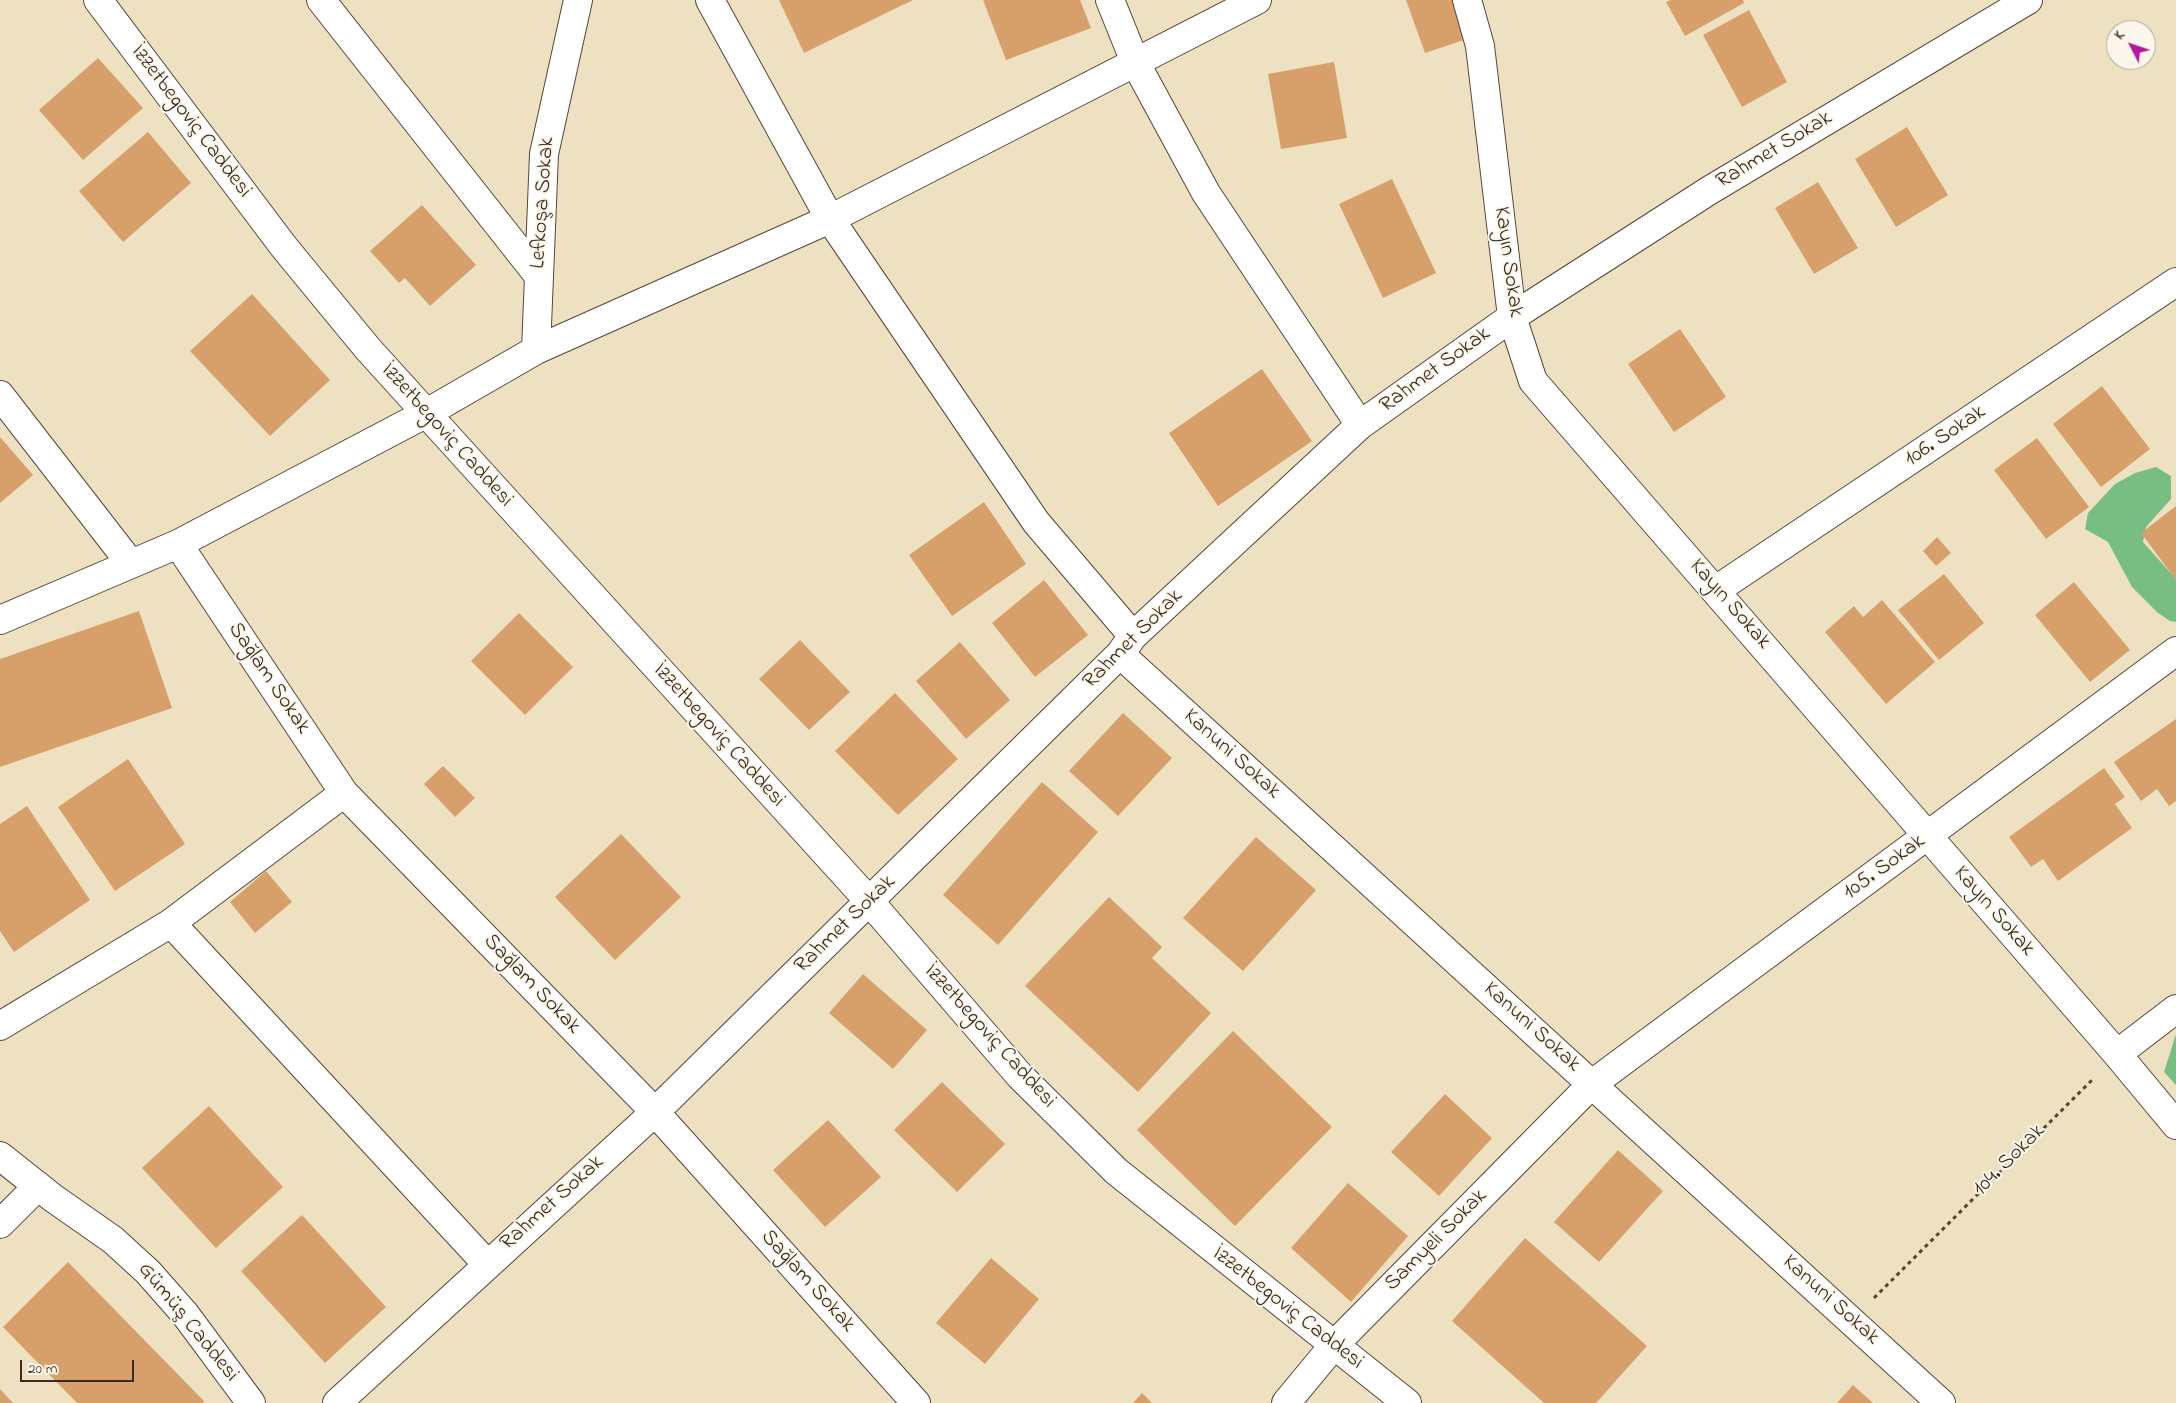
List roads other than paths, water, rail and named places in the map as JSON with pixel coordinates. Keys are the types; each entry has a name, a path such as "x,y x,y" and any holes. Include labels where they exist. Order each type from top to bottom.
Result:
{"street":[{"name":"İzzetbegoviç Caddesi","path":"98,0 324,298 424,414 870,902 1020,1076 1116,1172 1408,1403"},
{"path":"321,0 538,275"},
{"name":"Lefkoşa Sokak","path":"536,350 544,154 578,0"},
{"name":"Kanuni Sokak","path":"710,0 830,219 1036,522 1126,645 1592,1084 1941,1403"},
{"path":"1110,0 1134,62 1206,193 1360,425"},
{"path":"0,620 178,544 424,414 536,350 830,219 1256,0"},
{"name":"Kayın Sokak","path":"1467,0 1480,46 1512,317 1533,381 1716,590 1927,837 2117,1054 2176,1125"},
{"name":"Rahmet Sokak","path":"337,1403 655,1112 870,902 1126,645 1360,425 1512,317 1710,190 2028,0"},
{"name":"106. Sokak","path":"1716,590 2176,282"},
{"path":"0,395 131,564"},
{"name":"Sağlam Sokak","path":"178,544 344,792 655,1112 916,1403"},
{"name":"105. Sokak","path":"1592,1084 2176,651"},
{"path":"0,1026 171,923 344,792"},
{"path":"171,923 487,1264"},
{"path":"2117,1054 2176,1009"},
{"name":"Samyeli Sokak","path":"1286,1403 1334,1345 1592,1084"},
{"name":"Gümüş Caddesi","path":"0,1156 113,1240 148,1272 185,1314 251,1403"},
{"path":"0,1224 38,1186"}]}
